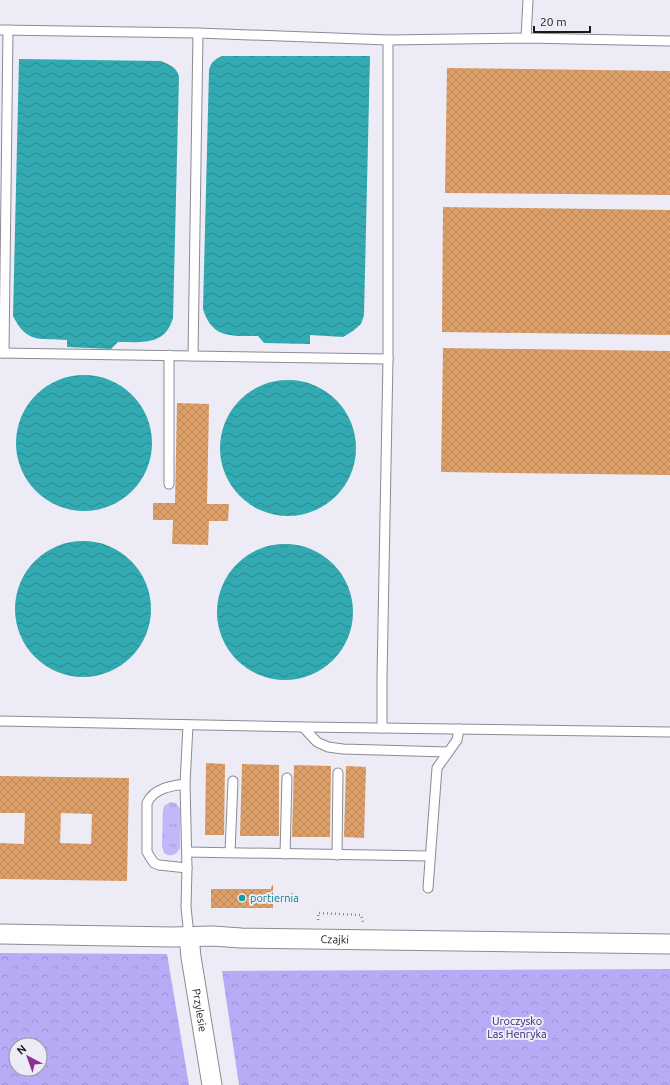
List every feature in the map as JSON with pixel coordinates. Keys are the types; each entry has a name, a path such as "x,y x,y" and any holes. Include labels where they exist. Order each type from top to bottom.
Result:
{"street":[{"name":"Czajki","path":"0,934 670,944"},
{"name":"Przylesie","path":"189,936 212,1085"}],"lane":[{"path":"526,38 528,0"},
{"path":"388,359 2,353 4,30 198,33 388,40 526,38 670,41"},
{"path":"193,356 198,33"},
{"path":"382,728 388,359 388,40"},
{"path":"168,355 169,484"},
{"path":"0,721 670,732"},
{"path":"188,725 186,784 186,907 189,936"},
{"path":"303,727 317,742 328,747 343,749 448,752"},
{"path":"428,888 436,768 457,740 459,729"},
{"path":"337,855 338,772"},
{"path":"286,854 287,778"},
{"path":"230,852 233,781"},
{"path":"186,784 168,786 160,790 149,799 147,803 147,852 154,863 159,865 187,868"},
{"path":"187,852 429,856"}],"green space":[{"path":"170,802 176,803 180,810 180,848 177,853 168,855 164,853 162,846 163,810 164,806"},
{"path":"0,953 167,954 189,1085 0,1085"},
{"name":"Uroczysko Las Henryka","path":"670,969 670,1085 239,1085 222,971"}],"water":[{"path":"222,56 370,56 364,315 361,324 343,337 310,335 310,344 264,343 258,336 224,334 212,326 207,319 203,309 209,70 214,61"},
{"path":"19,59 161,61 172,67 178,73 173,318 164,334 158,338 144,342 118,342 111,349 67,347 67,340 41,339 29,335 23,331 13,316"},
{"path":"77,375 91,375 110,380 122,386 137,400 147,417 151,430 151,456 147,469 141,481 127,496 122,500 104,508 91,511 77,511 58,506 46,500 31,486 27,481 19,463 16,450 16,436 21,417 27,405 41,390 46,386 64,378"},
{"path":"281,380 295,380 314,385 326,391 341,405 351,422 355,435 355,461 351,474 345,486 331,501 326,505 308,513 295,516 281,516 262,511 250,505 235,491 231,486 223,468 220,455 220,441 225,422 231,410 245,395 250,391 268,383"},
{"path":"76,541 90,541 109,546 121,552 136,566 146,583 150,596 150,622 146,635 140,647 126,662 121,666 103,674 90,677 76,677 57,672 45,666 30,652 26,647 18,629 15,616 15,602 20,583 26,571 40,556 45,552 63,544"},
{"path":"278,544 292,544 311,549 323,555 338,569 348,586 352,599 352,625 348,638 342,650 328,665 323,669 305,677 292,680 278,680 259,675 247,669 232,655 228,650 220,632 217,619 217,605 222,586 228,574 242,559 247,555 265,547"}],"building":[{"path":"447,68 670,71 670,195 445,193"},
{"path":"443,207 670,210 670,335 442,332"},
{"path":"443,348 670,351 670,475 441,472"},
{"path":"177,403 209,404 207,504 229,504 228,521 209,521 208,545 172,544 173,520 153,520 153,503 175,503"},
{"path":"206,763 225,764 224,835 205,835"},
{"path":"242,764 279,765 279,836 240,836"},
{"path":"294,765 331,766 330,837 292,837"},
{"path":"346,766 366,767 364,838 344,837"},
{"path":"0,776 129,778 127,881 0,879 0,843 24,844 25,813 0,813","holes":["61,813 92,814 91,844 60,843"]},
{"name":"portiernia","path":"272,885 273,908 211,908 211,889 271,889"}],"place":[{"name":"portiernia","path":"242,898"}]}
